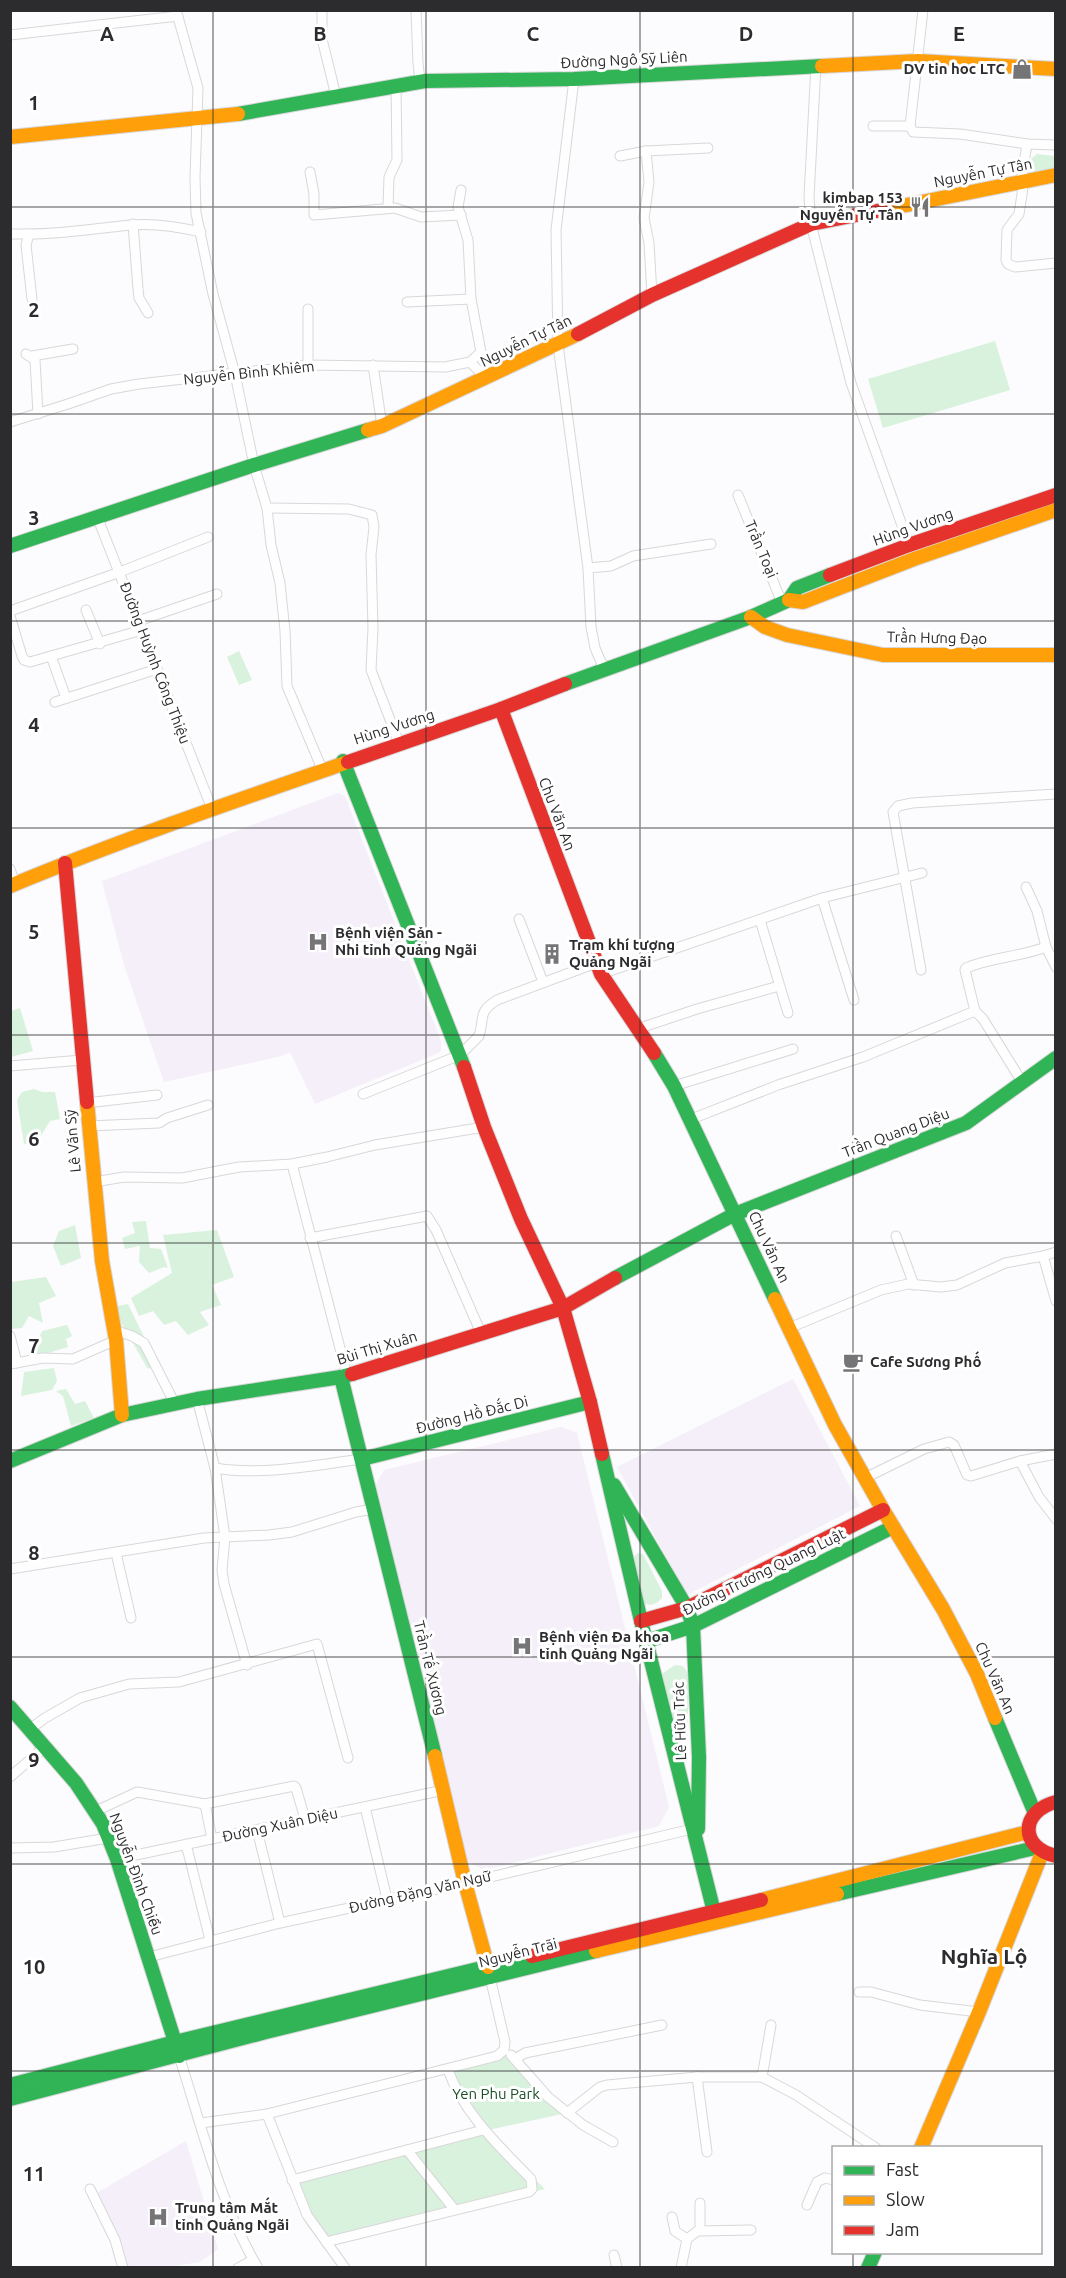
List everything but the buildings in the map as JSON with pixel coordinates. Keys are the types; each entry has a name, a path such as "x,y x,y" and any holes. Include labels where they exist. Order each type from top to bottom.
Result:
{"street":[{"path":"322,10 322,39 336,96"},
{"path":"416,10 420,81"},
{"path":"924,10 910,126 913,132 960,134 1027,144 1056,145"},
{"path":"10,35 177,13 198,88 196,213 213,294 235,374 254,465 267,508 271,545 280,584 287,686 322,769"},
{"name":"Đường Ngô Sỹ Liên","path":"10,137 262,111 420,81 574,79 918,61 1056,69"},
{"path":"816,65 809,197 811,224 848,373 909,544"},
{"path":"574,79 556,230 558,345 588,568 591,627 604,669"},
{"path":"388,208 389,177 397,160 396,85"},
{"path":"873,126 910,126"},
{"path":"1027,144 1022,182 1022,205 1019,214 1007,230 1006,260 1011,267 1056,263"},
{"path":"620,156 646,151 708,148"},
{"path":"646,151 649,182 644,218 649,243 652,295"},
{"path":"310,172 314,194 314,215 388,208 400,209 429,218 461,215"},
{"name":"Nguyễn Tự Tân","path":"10,546 98,519 254,465 382,426 558,345 652,295 811,224 1056,175"},
{"path":"461,190 458,207 468,240 471,259 471,299 481,352 470,362 486,378"},
{"path":"10,234 71,233 134,224 158,225 201,232"},
{"path":"134,224 139,298 148,313"},
{"path":"29,234 26,245 32,299"},
{"path":"407,302 471,299"},
{"path":"308,309 308,365"},
{"path":"38,414 35,360 29,355 73,349"},
{"name":"Nguyễn Bình Khiêm","path":"10,422 111,388 308,365 445,367 470,362"},
{"path":"373,365 382,426"},
{"name":"Trần Toại","path":"738,495 785,602"},
{"name":"Hùng Vương","path":"785,602 797,588 909,544 1056,495"},
{"path":"267,508 349,509 372,515 374,527 371,555 373,628 371,670 399,743"},
{"name":"Hùng Vương","path":"13,885 212,808 343,761 501,709 604,669 752,617 785,602 803,602 1056,510"},
{"name":"Đường Huỳnh Công Thiệu","path":"98,519 212,808"},
{"path":"208,537 10,614 24,660 30,662 100,644 217,594"},
{"path":"588,568 611,566 633,555 711,544"},
{"path":"864,563 868,577"},
{"path":"86,610 100,644"},
{"name":"Trần Hưng Đạo","path":"752,617 765,627 787,635 883,655 1056,655"},
{"path":"51,656 66,698"},
{"path":"55,702 156,669"},
{"name":"Chu Văn An","path":"501,709 598,969 674,1086 836,1425 883,1510 943,1609 977,1674 1034,1811"},
{"name":"Lê Hữu Trác","path":"343,761 460,1054 484,1127 521,1219 563,1308 590,1402 641,1621 715,1917"},
{"path":"921,970 893,812 898,806 912,803 1056,794"},
{"name":"Lê Văn Sỹ","path":"65,863 88,1126 102,1261 115,1335 122,1415"},
{"path":"10,869 13,885"},
{"path":"363,1094 460,1054 479,1036 480,1017 488,1006 543,982 598,969 760,920 822,898 922,873"},
{"path":"1026,887 1040,919 1046,946 1056,968"},
{"path":"822,898 854,1000"},
{"path":"519,919 543,982"},
{"path":"760,920 788,1013"},
{"path":"1022,1082 983,1019 975,1011 965,970 984,961 1036,951 1046,946"},
{"path":"637,1029 779,986"},
{"path":"689,1120 778,1085 863,1057 975,1011"},
{"path":"674,1086 793,1048"},
{"name":"Trần Quang Diệu","path":"735,1214 966,1123 1056,1058"},
{"path":"10,1066 82,1060"},
{"path":"86,1103 157,1095"},
{"path":"88,1126 159,1123 167,1118 208,1105"},
{"path":"94,1182 124,1177 182,1178 239,1167 292,1164 375,1144 484,1127"},
{"path":"292,1164 344,1376"},
{"name":"Bùi Thị Xuân","path":"10,1461 122,1415 197,1399 344,1376 563,1308 597,1287 735,1214"},
{"path":"310,1238 427,1216 436,1230 481,1333"},
{"path":"896,1236 914,1284"},
{"path":"789,1328 881,1290 914,1284 942,1287 957,1285 1005,1263 1043,1257 1056,1252"},
{"path":"1043,1257 1056,1301"},
{"path":"10,1336 14,1364 43,1358 73,1359 115,1335 132,1336 144,1343 175,1404"},
{"name":"Trần Tế Xương","path":"344,1376 373,1509 489,1972"},
{"path":"197,1399 215,1468 225,1537 222,1570 247,1665"},
{"name":"Đường Hồ Đắc Di","path":"362,1459 590,1402"},
{"path":"865,1478 924,1449 949,1442 954,1445 967,1475 971,1476 1020,1461 1056,1454"},
{"path":"215,1468 233,1471 362,1459"},
{"path":"1020,1461 1039,1497 1056,1519"},
{"name":"Lê Hữu Trác","path":"606,1473 687,1608 693,1626 699,1757 698,1848"},
{"path":"10,1569 174,1542 292,1532 373,1509"},
{"name":"Đường Trương Quang Luật","path":"641,1621 687,1608 883,1510"},
{"name":"Đường Trương Quang Luật","path":"647,1641 693,1626 893,1527"},
{"path":"116,1553 131,1618"},
{"path":"30,1729 80,1698 129,1684 179,1682 317,1644 348,1758"},
{"name":"Nguyễn Đình Chiểu","path":"10,1707 76,1783 96,1811 117,1859 179,2056"},
{"path":"10,1777 45,1747"},
{"path":"678,1762 699,1757"},
{"path":"96,1811 137,1792 205,1804 294,1786 305,1820"},
{"name":"Đường Xuân Diệu","path":"117,1859 444,1790"},
{"path":"922,2146 1044,1853 1028,1832 1029,1821 1034,1811 1048,1802 1056,1802"},
{"path":"205,1804 212,1839"},
{"path":"365,1807 387,1899"},
{"name":"Đường Đặng Văn Ngữ","path":"149,1958 280,1923 693,1829"},
{"path":"257,1830 280,1923"},
{"name":"Nguyễn Trãi","path":"10,2085 175,2042 489,1972 715,1917 1028,1832"},
{"path":"10,1848 54,1847 108,1838"},
{"path":"186,1844 210,1940"},
{"name":"Nguyễn Trãi","path":"715,1917 1044,1853"},
{"path":"201,2123 267,2114 497,2056 504,2050 505,2042 489,1972"},
{"name":"Nguyễn Trãi","path":"10,2099 489,1972"},
{"path":"859,1992 882,1994 920,2005 979,2012"},
{"path":"515,2059 525,2053 662,2025"},
{"path":"762,2077 771,2025"},
{"path":"504,2050 515,2059 538,2088 567,2113 613,2142"},
{"path":"179,2056 225,2201 238,2233 255,2264 238,2268"},
{"path":"326,2242 529,2192 532,2189 531,2179 483,2130 462,2099 448,2070"},
{"path":"697,2077 707,2152"},
{"path":"567,2113 600,2087 608,2085 697,2077 762,2077 822,2111 870,2146"},
{"path":"267,2114 308,2215 345,2268"},
{"path":"292,2180 483,2130"},
{"path":"407,2150 454,2209"},
{"path":"807,2205 817,2182 825,2178 832,2180"},
{"path":"90,2189 115,2240 123,2268"},
{"path":"699,2232 700,2203"},
{"path":"672,2217 675,2231 687,2239"},
{"path":"681,2268 687,2239 699,2232 751,2230"},
{"path":"868,2268 875,2254"},
{"path":"614,2255 617,2268"}],"shaded area":[{"name":"Bệnh viện Sản - Nhi tỉnh Quảng Ngãi","path":"338,793 345,796 441,1041 441,1051 315,1104 290,1052 282,1056 164,1082 124,965 102,881"},
{"path":"793,1379 860,1506 687,1595 617,1467"},
{"name":"Bệnh viện Đa khoa tỉnh Quảng Ngãi","path":"561,1427 577,1433 669,1807 659,1826 484,1870 467,1861 376,1484 384,1470"},
{"name":"Trung tâm Mắt tỉnh Quảng Ngãi","path":"186,2141 218,2249 200,2262 169,2267 127,2267 95,2194"}],"green space":[{"path":"1037,154 1055,156 1055,171 1029,175 1032,158"},
{"path":"995,341 1010,390 883,428 868,379"},
{"path":"239,651 252,680 239,685 227,657"},
{"path":"20,1008 33,1051 11,1057 11,1011"},
{"path":"34,1089 42,1092 55,1092 60,1119 50,1121 37,1142 24,1144 17,1100 22,1092"},
{"path":"146,1221 150,1248 161,1249 168,1268 164,1267 149,1273 139,1262 140,1246 125,1249 122,1238 135,1233 132,1222"},
{"path":"75,1225 81,1258 61,1266 53,1246 59,1231"},
{"path":"217,1230 234,1277 212,1285 221,1305 200,1312 209,1325 188,1335 176,1321 164,1325 153,1311 139,1316 131,1298 172,1273 163,1235"},
{"path":"46,1277 56,1296 39,1303 43,1323 29,1316 22,1328 12,1329 15,1350 11,1352 11,1282"},
{"path":"128,1304 157,1364 148,1369 112,1307"},
{"path":"67,1325 72,1336 66,1339 68,1347 48,1353 50,1361 39,1361 36,1346 42,1331"},
{"path":"54,1368 57,1381 52,1390 21,1396 24,1372"},
{"path":"66,1389 75,1404 85,1401 94,1418 71,1426 63,1396 56,1391"},
{"path":"638,1553 643,1554 662,1591 662,1598 654,1604 644,1604 634,1557"},
{"path":"675,1665 683,1666 688,1673 688,1736 687,1740 681,1743 677,1740 662,1676"},
{"name":"Yen Phu Park","path":"504,2050 533,2087 567,2113 484,2131 545,2189 326,2242 312,2232 299,2207 292,2180 482,2130 447,2081 448,2070"}],"traffic: fast":[{"path":"238,114 425,81 574,79 822,66"},
{"path":"10,546 254,465 368,430"},
{"path":"565,684 751,617 789,600 797,588 830,575"},
{"path":"343,761 464,1067"},
{"path":"654,1053 674,1086 775,1299"},
{"path":"615,1278 735,1214 966,1123 1056,1058"},
{"path":"10,1461 122,1415 197,1399 352,1374"},
{"path":"341,1377 435,1756"},
{"path":"362,1459 590,1402"},
{"path":"602,1454 714,1912"},
{"path":"614,1485 687,1608 693,1626 699,1757 698,1829"},
{"path":"647,1641 693,1626 893,1527"},
{"path":"10,1707 76,1783 103,1824 117,1859 175,2042"},
{"path":"995,1718 1034,1811"},
{"path":"837,1894 1035,1848"},
{"path":"714,1912 716,1922"},
{"path":"10,2099 266,2032 596,1951"},
{"path":"10,2085 175,2042 532,1956"},
{"path":"488,1967 490,1977"},
{"path":"175,2042 179,2056"},
{"path":"868,2268 874,2254"}],"traffic: slow":[{"path":"822,66 918,61 1056,69"},
{"path":"10,137 238,114"},
{"path":"887,209 1056,175"},
{"path":"368,430 382,426 578,334"},
{"path":"789,600 803,602 914,559 1056,510"},
{"path":"751,617 765,627 787,635 883,655 1056,655"},
{"path":"10,886 136,837 348,762"},
{"path":"87,1102 102,1261 116,1340 122,1415"},
{"path":"775,1299 835,1425 943,1609 977,1674 995,1718"},
{"path":"435,1756 465,1883 488,1967"},
{"path":"761,1900 1028,1832"},
{"path":"922,2146 979,2012 1042,1853"},
{"path":"596,1951 837,1894"}],"traffic: jam":[{"path":"578,334 652,295 811,224 887,209"},
{"path":"830,575 909,545 1056,495"},
{"path":"348,762 501,709 565,684"},
{"path":"501,709 601,974 654,1053"},
{"path":"65,863 87,1102"},
{"path":"464,1067 484,1127 521,1219 563,1308 590,1402 602,1454"},
{"path":"352,1374 563,1308 615,1278"},
{"path":"641,1621 687,1608 883,1510"},
{"path":"1056,1802 1036,1813 1030,1821 1029,1829 1030,1838 1035,1845 1044,1852 1056,1856"},
{"path":"532,1956 761,1900"}],"place":[{"name":"DV tin hoc LTC","path":"1022,69"},
{"name":"kimbap 153 Nguyễn Tự Tân","path":"920,207"},
{"name":"Bệnh viện Sản - Nhi tỉnh Quảng Ngãi","path":"318,942"},
{"name":"Trạm khí tượng Quảng Ngãi","path":"552,954"},
{"name":"Cafe Sương Phố","path":"853,1362"},
{"name":"Bệnh viện Đa khoa tỉnh Quảng Ngãi","path":"522,1646"},
{"name":"Trung tâm Mắt tỉnh Quảng Ngãi","path":"158,2217"}],"district":[{"name":"Nghĩa Lộ","path":"984,1957"}]}
